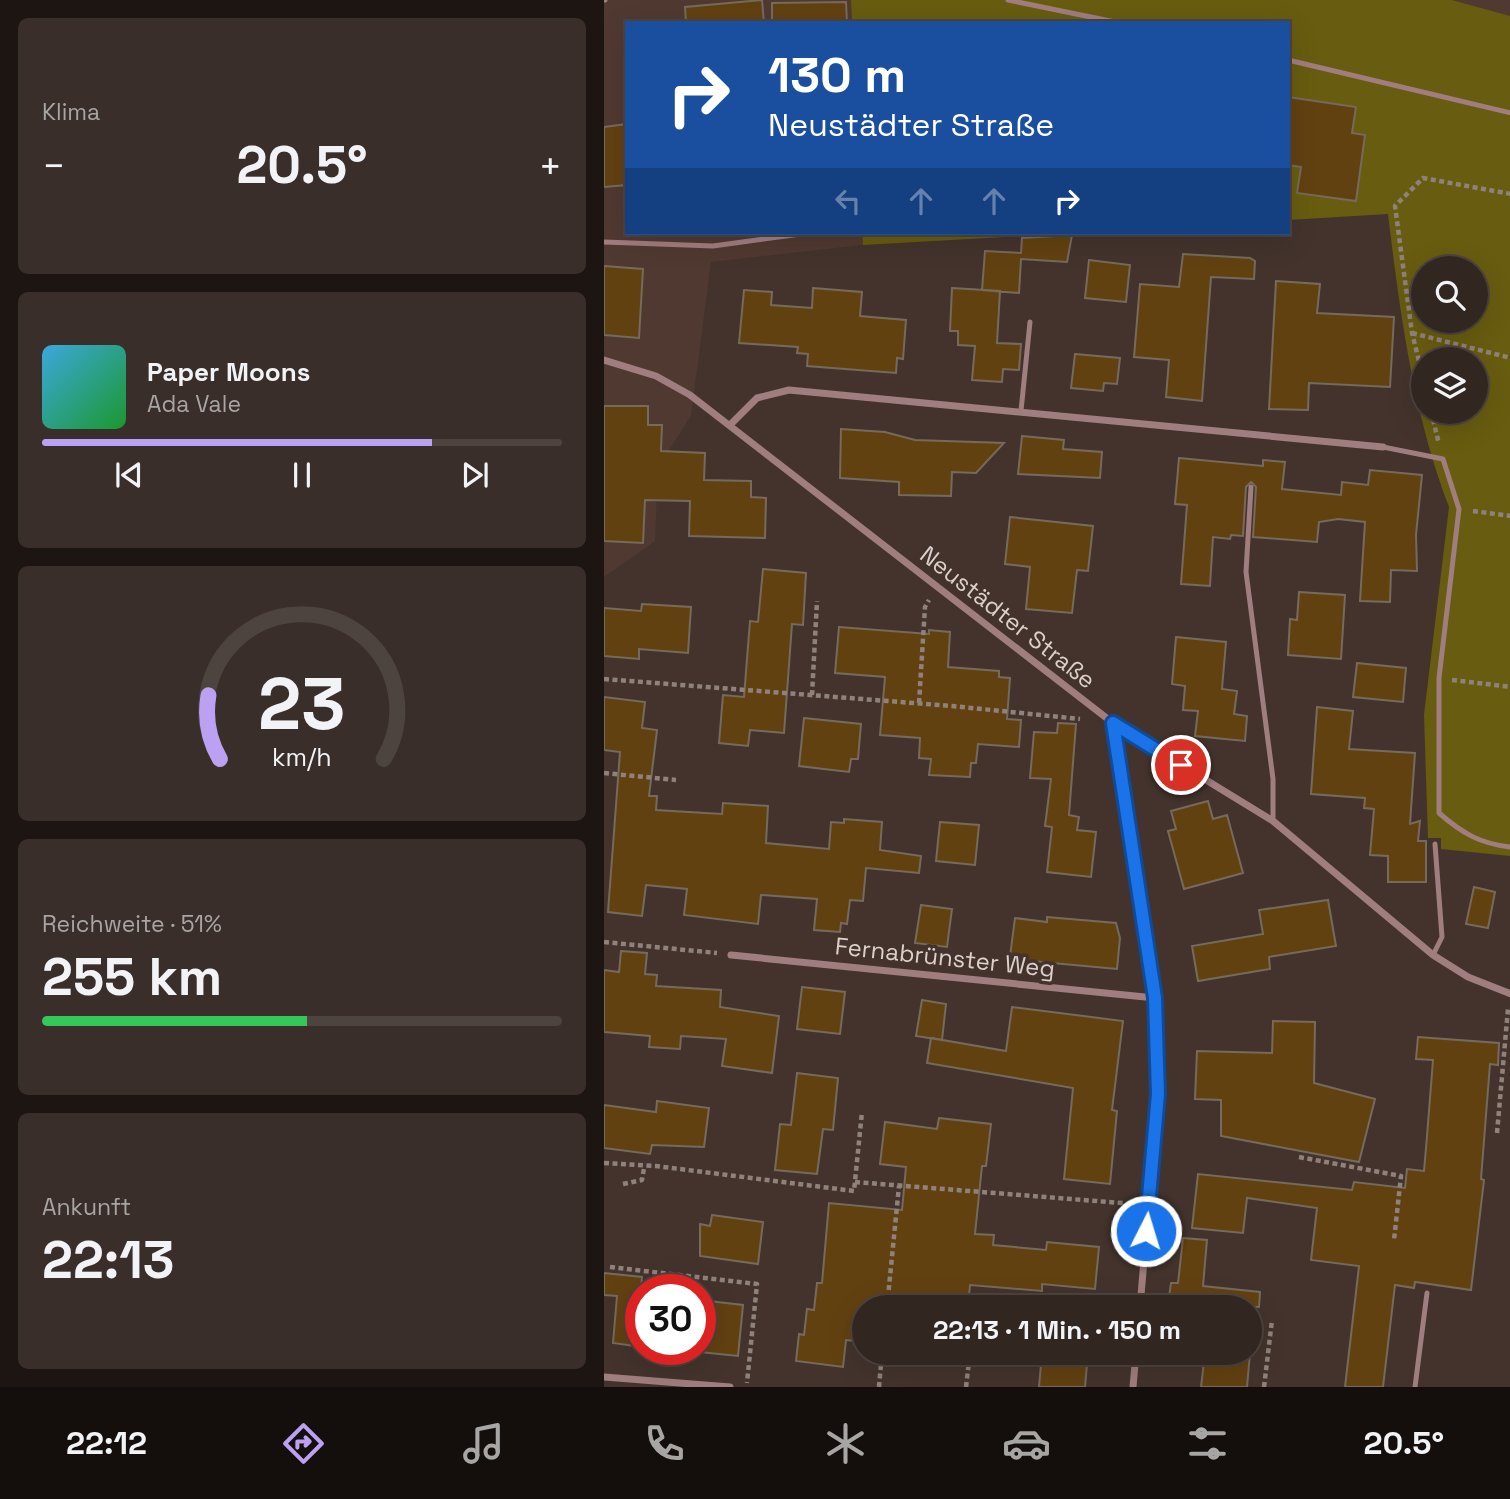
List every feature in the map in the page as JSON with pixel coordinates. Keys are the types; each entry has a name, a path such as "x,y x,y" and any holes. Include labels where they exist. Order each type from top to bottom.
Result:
{"street":[{"name":"Neustädter Straße","path":"604,360 656,376 730,425 1113,723 1273,821 1433,954 1468,976 1510,994"},
{"path":"730,425 757,398 789,390 1383,447"},
{"path":"1113,723 1155,998 1158,1094 1141,1295"},
{"name":"Fernabrünster Weg","path":"731,955 1155,998"},
{"path":"1133,1387 1135,1365"},
{"path":"604,1377 730,1387"}],"lane":[{"path":"1008,0 1110,21"},
{"path":"1290,60 1510,113"},
{"path":"604,242 713,246 793,235"},
{"path":"1021,411 1030,322"},
{"path":"1383,447 1443,459 1459,509 1439,678 1439,813 1463,834 1490,845 1510,847"},
{"path":"1251,487 1246,572 1273,779 1273,821"},
{"path":"1433,954 1442,937 1435,845"},
{"path":"1415,1387 1427,1293"}],"path":[{"path":"1411,326 1395,206 1423,178 1510,194"},
{"path":"1416,347 1412,333 1510,358"},
{"path":"1434,424 1443,459"},
{"path":"1459,509 1510,516"},
{"path":"919,703 925,607 937,586"},
{"path":"812,695 818,601"},
{"path":"1439,678 1510,687"},
{"path":"604,679 919,703 1113,723"},
{"path":"604,773 676,780"},
{"path":"604,942 731,955"},
{"path":"1497,1133 1510,994"},
{"path":"604,1163 644,1168 656,1166 854,1191 862,1112"},
{"path":"1299,1157 1401,1176 1394,1240"},
{"path":"623,1184 642,1180 644,1168"},
{"path":"855,1182 1148,1205"},
{"path":"888,1295 899,1186"},
{"path":"610,1266 757,1284 746,1387"},
{"path":"1264,1387 1272,1320"},
{"path":"879,1387 881,1365"},
{"path":"966,1387 969,1365"}],"shaded area":[{"path":"604,0 851,0 852,21 625,21 625,235 862,235 863,245 711,262 691,416 658,467 655,541 604,577"},
{"path":"851,0 1452,0 1510,16 1510,856 1441,849 1441,838 1428,838 1424,715 1449,507 1423,424 1488,424 1488,347 1411,347 1411,367 1388,214 1290,220 1290,21 852,21"},
{"path":"1452,0 1510,0 1510,16 1508,16"},
{"path":"862,235 1038,235 863,245"}],"building":[{"path":"762,0 764,21 686,21 685,7"},
{"path":"846,2 847,21 772,21 772,3"},
{"path":"1290,97 1356,107 1352,133 1365,135 1356,201 1297,193 1301,167 1290,165"},
{"path":"625,124 625,185 604,187 604,127"},
{"path":"1072,235 1067,262 1021,259 1019,293 982,290 985,251 1021,253 1022,238"},
{"path":"1183,254 1250,258 1255,261 1254,279 1211,277 1202,401 1166,397 1169,360 1134,357 1140,284 1179,287"},
{"path":"1089,260 1130,265 1126,302 1085,298"},
{"path":"604,266 643,269 639,338 604,335"},
{"path":"1276,281 1320,284 1317,313 1394,317 1390,387 1309,383 1308,410 1269,409"},
{"path":"813,288 862,292 860,316 906,320 903,359 897,358 896,373 807,366 808,354 797,353 798,347 739,343 744,290 772,292 771,305 812,308"},
{"path":"952,288 1000,291 997,343 1021,344 1019,370 1003,369 1002,382 972,380 975,346 958,345 958,331 950,331"},
{"path":"1075,354 1120,358 1117,384 1104,383 1103,391 1071,388"},
{"path":"604,406 648,406 648,425 662,425 661,451 705,453 704,480 751,481 751,497 766,498 765,538 689,536 690,501 645,500 643,543 604,541"},
{"path":"841,429 885,432 915,440 1004,443 976,473 952,472 951,496 899,495 899,482 840,478"},
{"path":"1022,436 1064,440 1063,449 1102,452 1100,478 1018,474"},
{"path":"1179,458 1263,466 1263,460 1285,462 1282,489 1341,495 1342,482 1368,485 1370,470 1422,475 1416,535 1417,571 1391,570 1390,602 1360,601 1365,522 1338,519 1319,522 1317,542 1253,537 1256,487 1251,482 1246,487 1243,536 1231,535 1230,539 1213,537 1210,586 1181,584 1187,505 1175,504"},
{"path":"1010,517 1093,526 1088,571 1077,570 1072,613 1026,609 1030,567 1005,564"},
{"path":"763,569 806,573 803,625 792,624 784,733 750,730 748,746 719,743 723,695 744,697 750,621 758,622"},
{"path":"1299,592 1345,595 1341,659 1288,655 1290,619 1297,620"},
{"path":"642,604 691,607 688,653 639,649 639,659 604,656 604,608 641,611"},
{"path":"839,627 929,634 929,630 950,632 948,667 999,671 999,677 1010,678 1007,719 1021,720 1019,747 978,744 976,763 971,763 970,777 929,775 931,759 919,758 920,738 880,735 885,677 835,673"},
{"path":"1176,637 1226,642 1222,689 1237,691 1234,714 1247,716 1245,741 1195,736 1198,711 1183,710 1185,686 1172,684"},
{"path":"1357,663 1406,668 1403,702 1353,697"},
{"path":"604,697 645,702 642,728 657,730 649,796 657,796 656,810 722,814 723,803 768,806 766,843 829,849 831,822 844,823 844,819 882,822 880,850 921,856 919,873 866,868 863,901 850,900 847,924 841,923 840,932 814,930 817,899 761,895 758,924 684,915 687,889 646,885 642,916 608,912 620,752 604,750"},
{"path":"1317,707 1353,711 1349,749 1415,753 1410,824 1420,821 1418,841 1426,841 1426,882 1388,882 1388,856 1370,855 1374,809 1364,808 1365,798 1311,794"},
{"path":"804,718 861,724 858,759 851,759 849,772 799,766"},
{"path":"1058,723 1076,724 1069,815 1079,817 1077,830 1096,832 1091,877 1047,872 1052,827 1045,826 1051,779 1030,778 1034,732 1057,733"},
{"path":"1208,801 1213,819 1227,815 1243,873 1184,889 1168,831 1176,829 1171,811"},
{"path":"940,822 979,825 975,865 936,861"},
{"path":"1474,887 1495,892 1488,928 1466,924"},
{"path":"1328,900 1336,946 1269,957 1270,969 1198,981 1192,946 1263,934 1259,910"},
{"path":"921,905 952,909 947,947 915,943"},
{"path":"1047,917 1116,923 1120,938 1117,969 1020,960 1020,957 1010,956 1015,918 1047,922"},
{"path":"621,951 647,953 645,974 657,975 656,986 721,990 720,1007 779,1016 772,1073 722,1066 726,1039 681,1036 680,1049 649,1047 650,1036 604,1032 604,970 619,972"},
{"path":"802,987 845,992 840,1034 797,1029"},
{"path":"922,1000 946,1004 942,1040 916,1036"},
{"path":"1012,1007 1123,1021 1112,1110 1117,1111 1110,1184 1064,1179 1073,1088 927,1063 931,1038 1006,1051"},
{"path":"1273,1021 1315,1022 1314,1083 1375,1099 1359,1162 1221,1136 1221,1100 1195,1099 1197,1051 1272,1053"},
{"path":"1418,1037 1499,1043 1498,1065 1490,1064 1481,1179 1484,1180 1471,1290 1415,1282 1414,1288 1395,1285 1383,1387 1345,1387 1359,1266 1311,1260 1317,1208 1247,1198 1243,1233 1192,1228 1198,1174 1352,1190 1354,1182 1405,1188 1407,1169 1424,1171 1433,1060 1416,1059"},
{"path":"797,1073 838,1078 833,1130 823,1129 817,1174 775,1170 780,1124 791,1125"},
{"path":"657,1101 709,1108 704,1147 652,1145 650,1154 604,1148 604,1105 656,1112"},
{"path":"939,1118 991,1124 986,1166 982,1166 975,1234 994,1235 993,1245 1046,1250 1047,1242 1099,1247 1095,1289 1042,1284 1042,1291 970,1285 969,1295 852,1295 852,1341 846,1340 843,1367 796,1361 799,1334 804,1335 807,1309 814,1310 817,1283 822,1283 829,1203 902,1210 906,1167 880,1164 885,1122 937,1129"},
{"path":"712,1215 763,1222 758,1264 700,1256 700,1224 710,1226"},
{"path":"1183,1238 1207,1240 1203,1286 1260,1292 1260,1295 1169,1295 1171,1283 1178,1283"},
{"path":"604,1273 625,1275 625,1345 613,1343 617,1296 604,1295"},
{"path":"716,1302 743,1305 738,1356 716,1354"},
{"path":"1041,1365 1087,1365 1085,1387 1039,1387"},
{"path":"1204,1365 1249,1365 1247,1387 1201,1387"}],"route":[{"path":"1146,1231 1158,1094 1155,998 1113,723 1181,765"}]}
